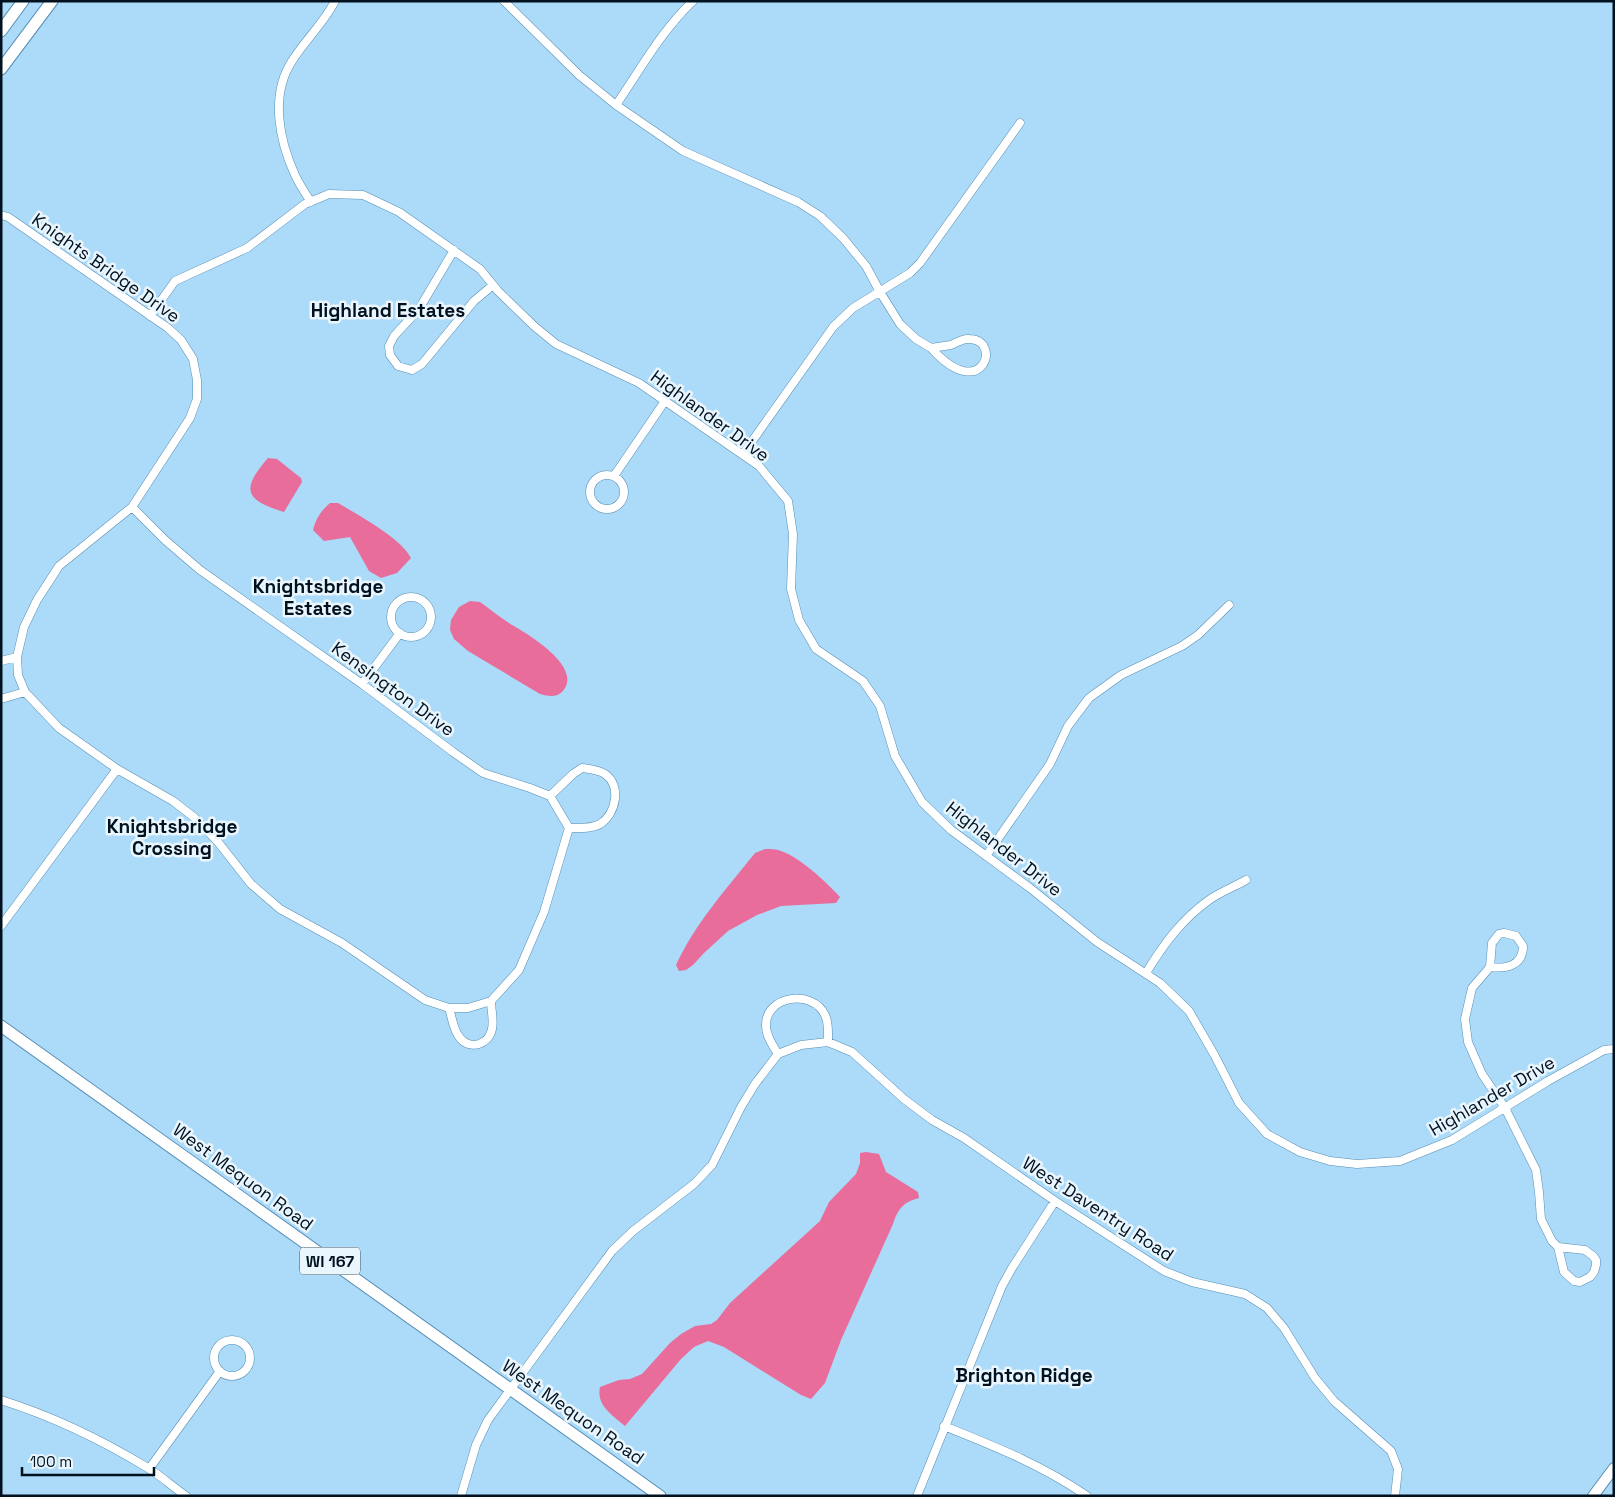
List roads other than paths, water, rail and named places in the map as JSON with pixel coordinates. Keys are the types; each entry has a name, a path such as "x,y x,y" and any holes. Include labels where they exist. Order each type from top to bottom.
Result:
{"main road":[{"path":"1,31 23,1"},
{"path":"1,69 52,1"},
{"name":"West Mequon Road","path":"1,1026 660,1496"}],"street":[{"path":"311,202 295,175 280,131 278,107 283,78 292,60 330,12 335,1"},
{"path":"504,1 579,75 616,105 683,151 798,202 820,216 843,238 866,266 900,324 948,364 967,372 978,370 985,359 983,345 972,339 962,339 949,345 931,348"},
{"path":"616,105 663,37 693,1"},
{"path":"743,454 833,327 853,308 910,273 920,263 1020,122"},
{"name":"Highlander Drive","path":"150,316 175,281 247,248 305,204 329,194 363,195 399,212 480,269 493,285 534,326 556,344 639,383 743,454 759,466 788,501 793,534 791,589 799,620 816,649 863,681 880,706 895,756 922,802 951,830 1030,888 1097,942 1160,983 1189,1011 1239,1103 1267,1134 1300,1152 1330,1161 1358,1164 1400,1160 1452,1140 1548,1081 1604,1050 1614,1049"},
{"name":"Knights Bridge Drive","path":"1,215 8,217 150,316 181,340 193,359 197,400 190,418 132,507 59,566 37,600 24,627 17,657"},
{"path":"454,250 419,310 394,336 389,346 390,355 398,366 412,370 422,364 474,302 493,285"},
{"path":"614,476 665,401"},
{"path":"604,475 614,476 622,484 624,490 621,502 611,508 600,508 592,500 591,484 604,475"},
{"name":"Kensington Drive","path":"132,507 164,540 200,570 362,684 483,773 550,796"},
{"path":"412,597 424,602 428,607 430,620 424,631 412,636 400,633 395,628 391,617 395,605 400,600 412,597"},
{"path":"986,856 1050,764 1068,726 1089,698 1121,675 1182,646 1198,635 1229,604"},
{"path":"362,684 400,633"},
{"path":"1,661 17,657 18,675 25,692 59,728 117,769 173,801 195,818 218,842 251,884 280,909 342,943 425,1000 449,1008 468,1008 491,1001 519,970 544,912 569,828 550,796 582,768 605,774 615,787 616,797 612,811 600,824 586,828 569,828"},
{"path":"1,699 25,692"},
{"path":"1,926 117,769"},
{"path":"1146,973 1158,954 1190,915 1210,899 1246,880"},
{"path":"1490,967 1506,968 1517,964 1523,952 1523,946 1516,936 1504,933 1495,938 1490,950 1490,967 1472,988 1466,1019 1468,1042 1482,1074 1505,1108 1536,1170 1540,1218 1552,1241 1558,1247 1567,1276 1574,1281 1580,1282 1590,1277 1596,1265 1596,1260 1593,1256 1585,1250 1558,1247"},
{"path":"461,1496 469,1465 488,1420 612,1251 633,1231 694,1184 712,1165 741,1107 778,1054 771,1042 766,1026 768,1017 774,1008 786,1000 802,998 815,1003 825,1014 828,1025 828,1042"},
{"path":"449,1008 459,1036 467,1043 474,1045 485,1041 492,1030 491,1001"},
{"name":"West Daventry Road","path":"778,1054 801,1045 828,1042 852,1052 904,1099 932,1120 964,1138 1056,1201 1164,1271 1192,1282 1245,1294 1267,1308 1284,1328 1315,1378 1334,1401 1391,1451 1398,1469 1395,1496"},
{"path":"917,1496 1002,1286 1056,1201"},
{"path":"234,1340 244,1345 250,1356 243,1372 231,1375 220,1371 215,1361 216,1350 219,1346 224,1342 234,1340"},
{"path":"149,1469 220,1371"},
{"path":"1,1400 62,1423 149,1469 186,1496"},
{"path":"944,1426 1012,1453 1052,1473 1087,1496"},
{"path":"1593,1496 1614,1468"}],"district":[{"name":"Highland Estates","path":"388,310"},
{"name":"Knightsbridge Estates","path":"318,597"},
{"name":"Knightsbridge Crossing","path":"172,837"},
{"name":"Brighton Ridge","path":"1024,1375"}]}
